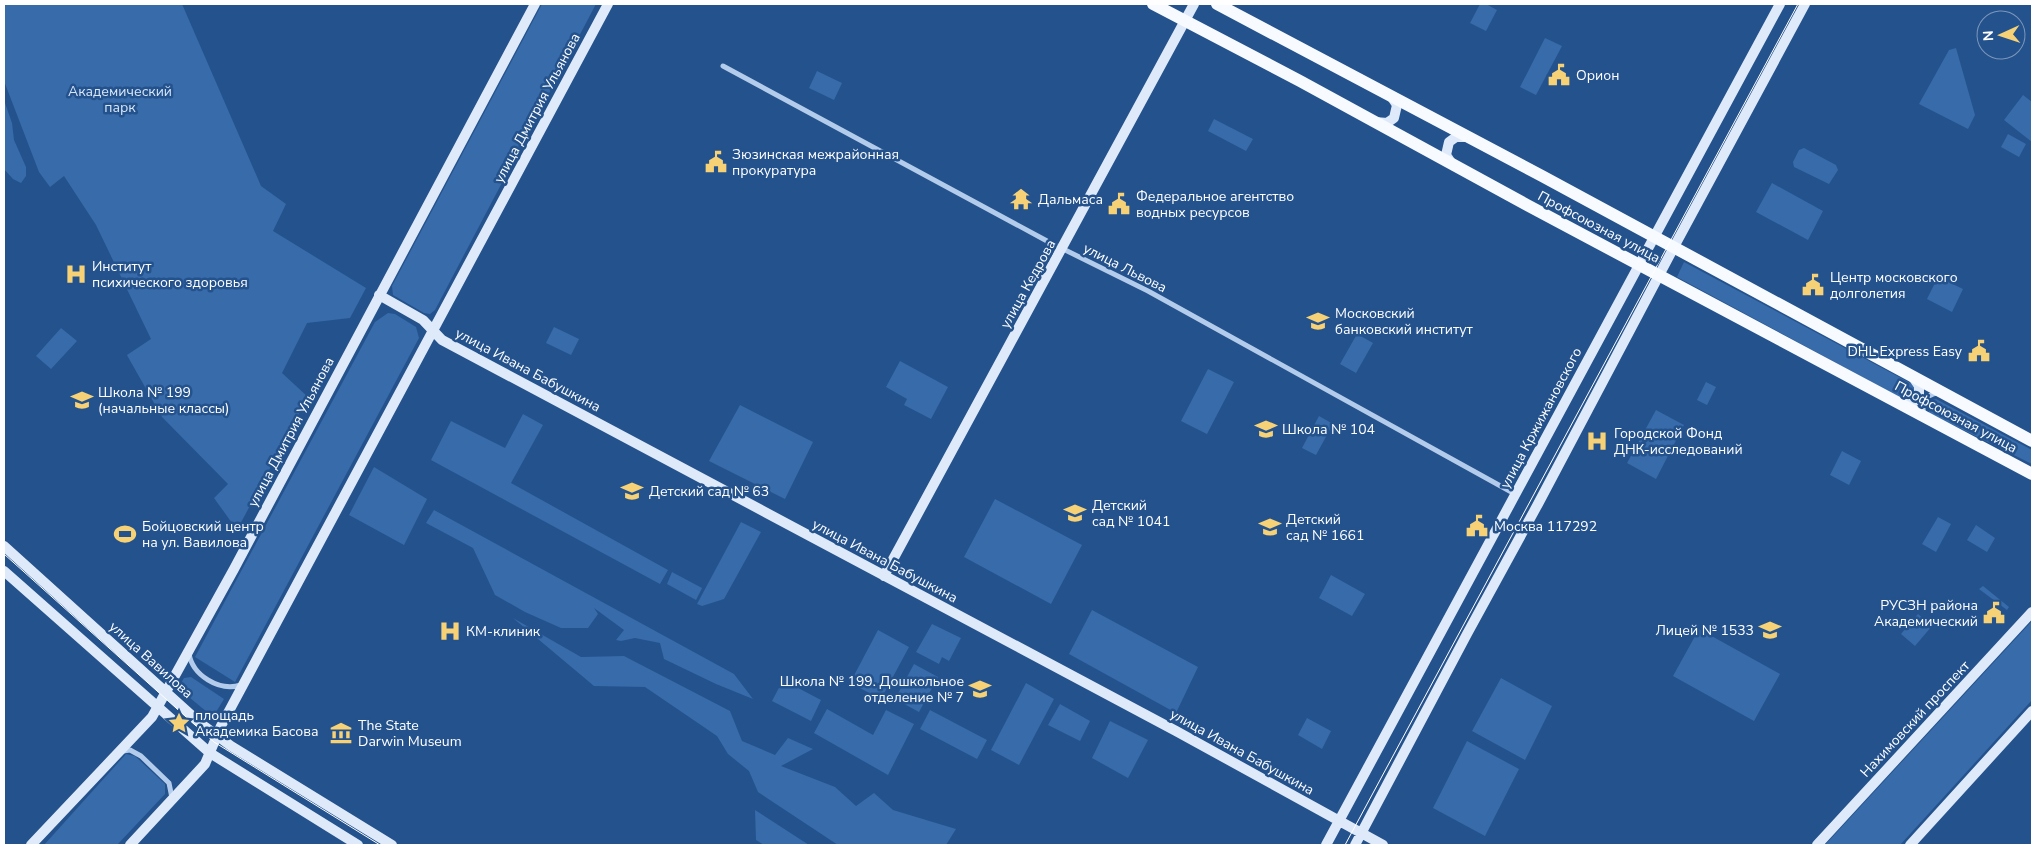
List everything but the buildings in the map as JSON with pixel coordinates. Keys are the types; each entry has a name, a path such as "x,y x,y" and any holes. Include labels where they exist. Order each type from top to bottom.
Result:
{"main road":[{"name":"Профсоюзная улица","path":"1153,4 2032,474"},
{"name":"Профсоюзная улица","path":"1217,4 1674,247 2032,441"}],"street":[{"name":"улица Дмитрия Ульянова","path":"31,845 152,717 167,692 535,4"},
{"name":"улица Дмитрия Ульянова","path":"130,845 206,764 217,736 244,684 608,4"},
{"name":"улица Кедрова","path":"884,576 1194,4"},
{"path":"1355,845 1806,4"},
{"name":"улица Кржижановского","path":"1326,845 1654,237 1776,5"},
{"name":"улица Львова","path":"723,66 1062,249 1148,291 1515,494"},
{"path":"1374,122 1383,124 1394,118 1397,105 1389,95"},
{"path":"1454,165 1446,154 1449,142 1456,137 1469,138"},
{"name":"улица Ивана Бабушкина","path":"378,295 423,320 442,340 1383,845"},
{"path":"1897,403 1911,404 1919,398 1919,386 1912,376"},
{"path":"1927,419 1923,409 1923,402 1926,398 1935,393 1946,395"},
{"name":"улица Вавилова","path":"4,546 217,736 392,845"},
{"path":"4,571 210,752 358,845"},
{"name":"Нахимовский проспект","path":"1817,845 2032,612"},
{"path":"189,650 194,667 207,679 228,687 244,684"},
{"path":"1910,845 2032,711"},
{"path":"118,754 124,750 130,750 141,756 169,783 172,801"}],"green space":[{"name":"Академический парк","path":"4,4 182,4 261,186 286,204 273,231 366,288 350,318 307,323 282,373 308,397 237,530 214,498 228,484 162,417 127,355 151,339 96,225 64,176 50,187 39,172 4,81"},
{"path":"542,4 596,4 435,310 430,314 424,313 393,295 392,286"},
{"path":"1480,4 1486,4 1497,10 1486,31 1470,23"},
{"path":"1545,38 1562,46 1536,95 1520,87"},
{"path":"1956,48 1975,115 1968,129 1919,104 1949,50"},
{"path":"817,71 842,83 834,100 809,88"},
{"path":"2023,95 2032,102 2032,142 2004,120"},
{"path":"4,100 12,123 14,140 26,167 26,176 21,183 13,179 4,169"},
{"path":"1214,119 1253,139 1246,151 1208,131"},
{"path":"2008,134 2026,144 2019,157 2001,147"},
{"path":"1804,148 1836,165 1838,170 1829,184 1794,167 1793,162 1799,150"},
{"path":"1772,183 1823,211 1808,240 1756,212"},
{"path":"1684,262 1914,385 1916,393 1912,399 1905,400 1677,277"},
{"path":"1938,277 1963,289 1952,312 1927,299"},
{"path":"388,313 395,314 416,327 419,338 235,682 195,657 375,322"},
{"path":"554,327 579,339 571,355 546,343"},
{"path":"61,328 77,341 51,369 36,356"},
{"path":"1357,334 1373,343 1356,373 1340,364"},
{"path":"900,361 948,387 931,419 904,405 907,399 886,387"},
{"path":"1208,369 1234,382 1207,434 1181,421"},
{"path":"1706,382 1716,387 1707,405 1697,400"},
{"path":"1936,399 2032,450 2032,464 1929,413 1928,404"},
{"path":"740,405 813,442 785,499 709,461"},
{"path":"1656,410 1684,425 1656,479 1627,463"},
{"path":"523,414 543,425 511,483 668,570 660,584 431,460 451,421 505,448"},
{"path":"1319,416 1333,424 1316,455 1302,448"},
{"path":"1842,451 1861,461 1849,485 1830,475"},
{"path":"374,467 427,499 404,545 349,515"},
{"path":"995,499 1082,545 1051,604 964,557"},
{"path":"434,510 734,674 753,699 664,659 660,643 635,638 621,641 616,640 624,630 594,608 598,614 588,628 561,628 525,612 495,595 473,548 426,523"},
{"path":"1938,517 1951,524 1936,552 1922,544"},
{"path":"741,522 761,532 724,599 702,606 697,604"},
{"path":"1976,525 1995,538 1987,552 1967,540"},
{"path":"672,572 702,588 696,600 667,584"},
{"path":"1331,575 1365,594 1352,616 1319,598"},
{"path":"1983,586 2009,607 2007,610 1979,589"},
{"path":"1092,610 1198,667 1176,713 1069,654"},
{"path":"1918,614 1932,626 1915,646 1901,634"},
{"path":"513,618 581,657 624,656 730,711 742,741 775,755 788,738 813,749 781,766 835,787 856,806 874,793 893,810 956,829 946,845 838,845 758,792 749,771 728,754 717,736 645,687 594,686"},
{"path":"2032,621 2032,700 1900,845 1825,845"},
{"path":"932,624 961,638 949,661 942,657 939,664 916,652"},
{"path":"1699,629 1780,674 1754,721 1673,676"},
{"path":"878,630 909,647 881,699 850,683"},
{"path":"914,664 938,677 919,712 895,699"},
{"path":"191,677 224,699 213,717 178,688 184,678"},
{"path":"1501,678 1552,706 1525,760 1472,731"},
{"path":"783,680 821,700 811,721 772,701"},
{"path":"1026,683 1054,699 1019,765 991,750"},
{"path":"1060,704 1090,721 1080,741 1048,725"},
{"path":"827,709 873,735 886,710 914,724 888,775 814,733"},
{"path":"930,710 987,740 977,759 920,729"},
{"path":"1307,718 1331,731 1322,749 1298,735"},
{"path":"1110,721 1148,740 1128,778 1092,758"},
{"path":"1467,741 1519,769 1485,836 1433,808"},
{"path":"126,754 135,756 165,784 165,794 117,845 44,845"},
{"path":"755,810 809,845 764,845 756,840"}],"tram line":[{"path":"1345,845 1798,4"},
{"path":"4,554 214,742 380,845"}],"place":[{"name":"Орион","path":"1559,75"},
{"name":"Зюзинская межрайонная прокуратура","path":"716,162"},
{"name":"Дальмаса","path":"1021,199"},
{"name":"Федеральное агентство водных ресурсов","path":"1119,204"},
{"name":"Институт психического здоровья","path":"76,274"},
{"name":"Центр московского долголетия","path":"1813,285"},
{"name":"Московский банковский институт","path":"1318,321"},
{"name":"DHL Express Easy","path":"1979,351"},
{"name":"Школа № 199 (начальные классы)","path":"82,400"},
{"name":"Школа № 104","path":"1266,429"},
{"name":"Городской Фонд ДНК-исследований","path":"1597,441"},
{"name":"Детский сад № 63","path":"632,491"},
{"name":"Детский сад № 1041","path":"1075,513"},
{"name":"Москва 117292","path":"1477,526"},
{"name":"Детский сад № 1661","path":"1270,527"},
{"name":"Бойцовский центр на ул. Вавилова","path":"125,534"},
{"name":"РУСЗН района Академический","path":"1994,613"},
{"name":"Лицей № 1533","path":"1770,630"},
{"name":"КМ-клиник","path":"450,631"},
{"name":"Школа № 199. Дошкольное отделение № 7","path":"980,689"},
{"name":"площадь Академика Басова","path":"179,723"},
{"name":"The State Darwin Museum","path":"341,733"}]}
